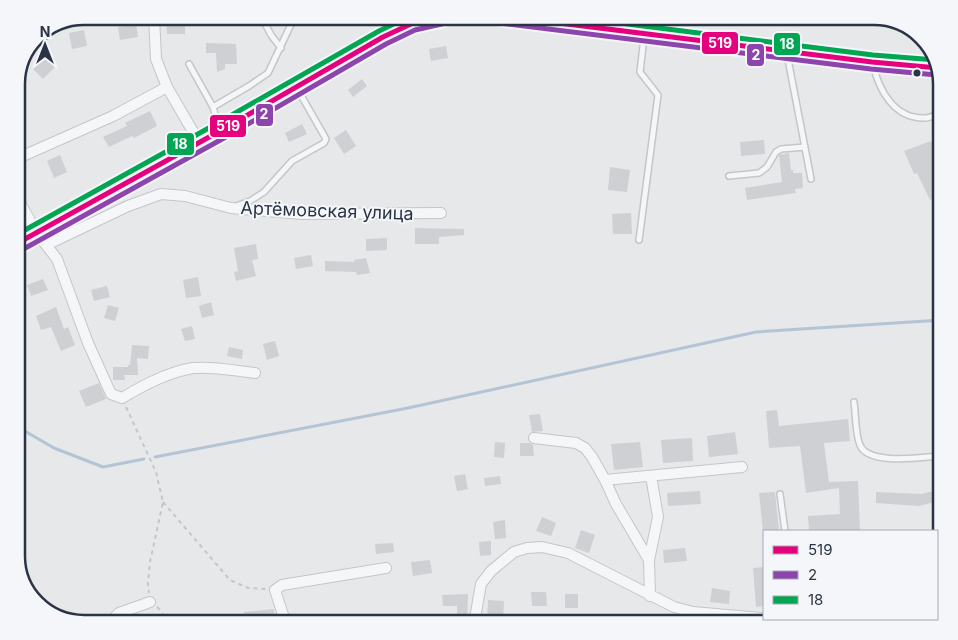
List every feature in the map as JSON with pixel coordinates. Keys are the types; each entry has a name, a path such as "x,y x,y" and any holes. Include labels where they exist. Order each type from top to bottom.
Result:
{"main road":[{"path":"25,242 41,238 199,142 382,37 409,25"},
{"path":"573,25 787,52 930,67"}],"street":[{"path":"154,25 156,59 167,87 199,142"},
{"path":"644,34 646,25"},
{"path":"25,155 113,116 167,87"},
{"name":"Артёмовская улица","path":"41,238 161,194 185,196 231,208 302,214 441,214"},
{"path":"25,210 41,238 57,259 88,343 110,394 122,398 146,384 170,374 194,368 255,373"},
{"path":"534,438 568,440 576,442 585,448 649,560"},
{"path":"605,480 742,467"},
{"path":"650,596 649,560 658,518 651,476"},
{"path":"476,615 481,584 490,571 514,552 527,548 542,547 568,553 674,607 693,612 726,615"},
{"path":"283,615 275,590 282,585 386,568"},
{"path":"117,615 150,602"}],"lane":[{"path":"266,25 281,48"},
{"path":"213,107 268,73 291,25"},
{"path":"639,240 658,95 640,72 644,34"},
{"path":"787,52 811,179"},
{"path":"872,62 877,82 885,98 894,106 908,116 925,118 933,116"},
{"path":"188,64 213,107 220,131"},
{"path":"231,208 250,201 264,192 292,161 324,143 326,139 297,87"},
{"path":"729,176 760,172 768,167 776,152 781,149 805,147"},
{"path":"854,402 858,439 860,446 866,452 893,458 933,457"},
{"path":"780,494 785,530"}],"path":[{"path":"122,398 156,472 163,502 150,562 148,583 150,602 163,615"},
{"path":"163,502 230,580 248,588 275,590"}],"building":[{"path":"136,25 138,37 120,40 118,27"},
{"path":"166,25 185,25 185,34 167,34"},
{"path":"84,30 87,46 72,49 69,33"},
{"path":"206,43 236,44 237,64 225,64 225,69 217,72 216,53 206,53"},
{"path":"446,46 448,58 431,61 429,49"},
{"path":"44,56 55,67 43,79 32,68"},
{"path":"362,79 367,86 353,97 348,90"},
{"path":"150,111 157,126 134,138 132,136 109,147 103,137 127,126 125,123"},
{"path":"302,124 307,134 289,142 285,133"},
{"path":"346,130 356,146 344,154 334,138"},
{"path":"764,140 765,154 741,156 740,142"},
{"path":"931,141 933,146 933,199 930,200 917,173 914,174 904,151"},
{"path":"789,153 791,170 793,170 793,173 802,173 803,188 795,189 796,193 747,200 745,188 782,182 779,155"},
{"path":"60,155 67,172 54,178 47,161"},
{"path":"610,167 630,170 627,192 608,190"},
{"path":"631,213 632,234 613,234 612,214"},
{"path":"415,228 464,229 464,235 439,237 439,244 415,244"},
{"path":"387,238 387,250 366,251 366,239"},
{"path":"256,244 258,259 252,260 256,276 236,281 234,272 238,271 234,248"},
{"path":"311,255 313,266 296,269 294,258"},
{"path":"366,258 370,273 357,275 356,272 325,271 325,261 354,262 354,260"},
{"path":"198,277 201,296 186,298 183,280"},
{"path":"43,279 48,290 31,296 27,285"},
{"path":"107,286 110,297 94,301 91,290"},
{"path":"211,302 214,315 202,318 199,306"},
{"path":"108,305 119,308 115,321 104,318"},
{"path":"56,307 64,329 68,327 75,345 61,351 51,327 41,330 36,316"},
{"path":"192,326 195,339 185,341 181,329"},
{"path":"275,341 279,356 267,360 263,344"},
{"path":"132,345 149,346 148,359 137,358 138,375 124,375 125,380 113,380 113,367 128,367 130,365"},
{"path":"229,347 243,350 242,359 227,356"},
{"path":"99,383 106,399 86,407 79,391"},
{"path":"777,410 779,426 848,419 850,441 824,443 829,482 858,481 860,530 809,530 808,516 840,514 839,488 806,493 800,446 769,448 766,411"},
{"path":"540,414 543,431 532,432 529,415"},
{"path":"735,432 738,454 709,457 707,436"},
{"path":"692,438 693,461 663,463 661,440"},
{"path":"495,442 505,443 504,458 494,457"},
{"path":"640,442 643,467 614,470 611,444"},
{"path":"520,443 530,443 533,445 534,456 520,456"},
{"path":"465,474 468,489 457,491 454,476"},
{"path":"500,476 501,484 485,486 484,478"},
{"path":"700,491 701,504 668,506 667,493"},
{"path":"933,491 933,502 919,506 876,503 876,492 921,494"},
{"path":"775,492 779,530 763,531 759,493"},
{"path":"542,517 556,523 551,536 536,531"},
{"path":"505,520 506,538 495,539 493,522"},
{"path":"581,530 595,535 589,553 575,548"},
{"path":"491,541 491,555 480,556 479,542"},
{"path":"393,543 394,552 376,554 375,544"},
{"path":"685,548 687,561 664,563 663,550"},
{"path":"430,560 432,573 413,576 411,562"},
{"path":"763,567 763,606 756,607 753,568"},
{"path":"712,588 730,591 729,604 710,602"},
{"path":"531,592 546,592 547,606 532,606"},
{"path":"468,594 467,615 457,615 457,606 443,606 442,595"},
{"path":"565,594 578,594 578,608 565,608"},
{"path":"488,600 504,601 503,615 487,615"},
{"path":"274,609 274,615 244,615 244,612"}],"waterway":[{"path":"155,457 408,408 756,332 933,321"},
{"path":"25,431 54,448 103,467 144,459"}],"transit line":[{"name":"18","path":"25,230 391,25"},
{"name":"519","path":"25,239 220,131 383,37 409,25"},
{"name":"2","path":"25,248 224,138 386,44 415,30 437,25"},
{"name":"2","path":"516,25 871,69 932,75"},
{"name":"519","path":"575,25 872,62 930,67"},
{"name":"18","path":"635,25 873,55 927,59"}]}
